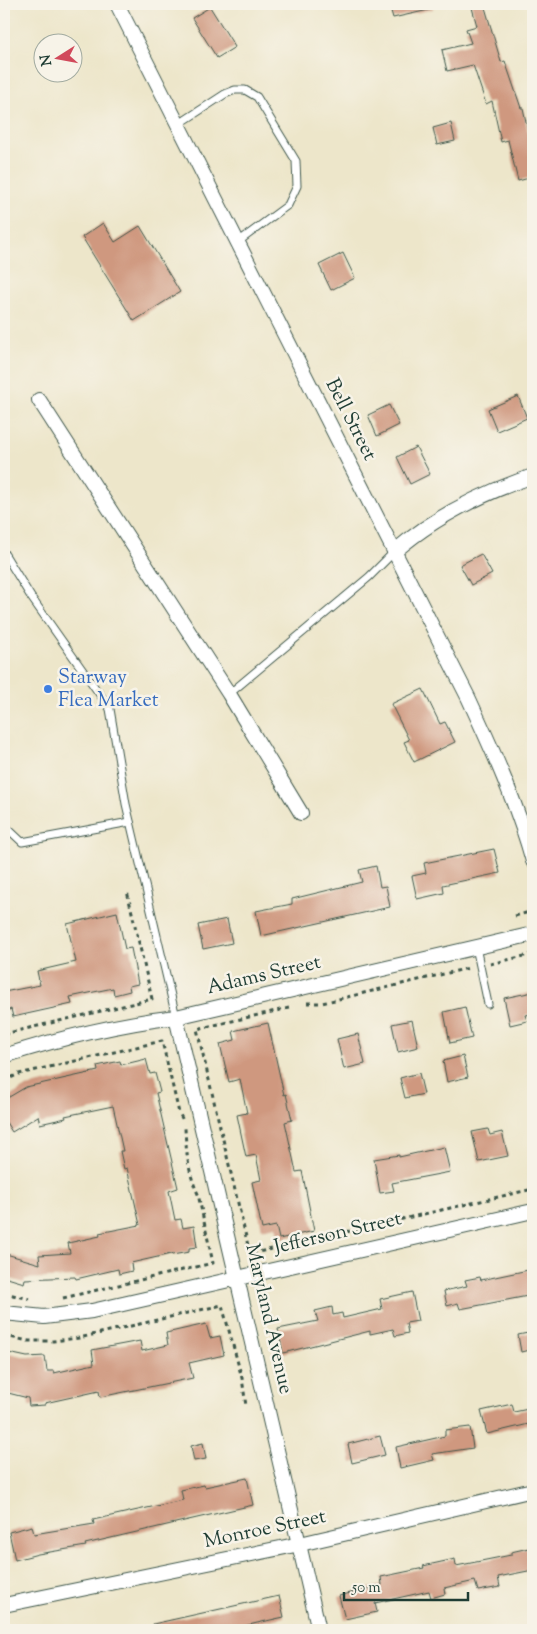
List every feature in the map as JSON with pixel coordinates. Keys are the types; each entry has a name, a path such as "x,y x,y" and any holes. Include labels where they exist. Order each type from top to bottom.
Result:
{"street":[{"name":"Bell Street","path":"117,4 468,697 502,770 526,835 533,861"},
{"path":"39,400 229,694 301,813"},
{"path":"394,552 411,537 438,519 478,498 533,476"},
{"name":"Adams Street","path":"4,1056 47,1042 148,1020 176,1017 476,947 533,936"},
{"name":"Maryland Avenue","path":"176,1017 320,1630"},
{"name":"Jefferson Street","path":"4,1313 44,1317 92,1311 533,1210"},
{"name":"Monroe Street","path":"4,1605 300,1544 533,1490"}],"lane":[{"path":"179,124 225,94 235,90 245,90 257,97 296,160 297,186 288,205 238,242"},
{"path":"229,694 370,577 394,552"},
{"path":"4,553 31,597 110,709 130,822 176,1017"},
{"path":"4,825 22,842 130,822"},
{"path":"476,947 488,1004"}],"path":[{"path":"4,1034 152,999 127,891"},
{"path":"515,916 533,911"},
{"path":"299,1006 322,1003 533,954"},
{"path":"289,1008 197,1029 250,1254 533,1189"},
{"path":"4,1081 19,1074 162,1042 180,1114 185,1124 186,1154 193,1183 198,1194 214,1263 54,1300"},
{"path":"4,1293 38,1300"},
{"path":"4,1336 29,1341 79,1338 222,1306 242,1378 246,1406"}],"building":[{"path":"389,4 432,4 433,9 393,18"},
{"path":"471,4 484,4 501,62 505,61 521,108 523,108 533,154 533,177 518,181 508,140 501,142 492,101 486,104 473,65 447,71 442,50 471,43 466,29 477,26"},
{"path":"210,7 235,47 217,58 192,18"},
{"path":"451,123 455,141 437,145 433,128"},
{"path":"103,223 115,242 140,226 180,292 134,321 82,237"},
{"path":"343,253 355,278 331,290 319,265"},
{"path":"518,396 527,418 497,431 488,409"},
{"path":"389,405 399,425 377,436 368,415"},
{"path":"416,447 430,474 410,484 397,457"},
{"path":"481,554 492,574 471,585 460,565"},
{"path":"423,689 440,724 445,722 455,742 414,762 404,742 409,740 391,704"},
{"path":"494,849 500,873 443,885 444,893 417,899 412,876 426,873 424,863"},
{"path":"376,866 380,887 386,886 390,907 261,936 256,911 292,904 292,899 362,882 359,870"},
{"path":"117,912 125,949 131,948 138,984 129,986 130,991 114,995 113,988 70,997 72,1004 13,1017 11,1009 4,1012 4,992 40,985 37,971 76,962 67,924"},
{"path":"227,919 232,943 203,949 198,925"},
{"path":"533,992 533,1014 525,1015 527,1021 510,1025 504,998"},
{"path":"465,1007 472,1038 450,1043 444,1012"},
{"path":"412,1020 418,1047 398,1052 392,1024"},
{"path":"268,1023 284,1095 286,1094 292,1120 285,1122 296,1172 302,1171 314,1231 279,1239 276,1226 262,1229 252,1182 261,1180 256,1155 246,1157 237,1115 247,1113 240,1079 229,1082 220,1044 235,1040 233,1031"},
{"path":"358,1034 365,1064 344,1069 337,1039"},
{"path":"463,1056 468,1077 447,1082 443,1061"},
{"path":"146,1059 150,1074 155,1073 160,1092 156,1093 178,1188 169,1191 175,1220 181,1219 183,1228 194,1226 197,1247 189,1248 189,1252 131,1263 132,1271 119,1274 118,1269 76,1279 75,1277 25,1279 24,1283 4,1277 6,1254 40,1264 39,1255 70,1253 68,1243 100,1236 99,1233 140,1225 127,1168 124,1169 120,1151 123,1151 113,1106 65,1116 66,1118 40,1124 38,1116 12,1132 4,1119 4,1100 26,1087 98,1071 97,1066 120,1061 121,1065"},
{"path":"419,1073 424,1094 405,1098 400,1078"},
{"path":"488,1129 490,1135 502,1132 508,1156 479,1162 472,1132"},
{"path":"444,1147 450,1172 392,1183 394,1191 380,1193 374,1159 399,1155 399,1157"},
{"path":"533,1269 533,1295 460,1309 458,1303 447,1306 444,1291 467,1286 465,1280 480,1277 481,1280"},
{"path":"412,1292 418,1321 406,1323 408,1333 395,1336 393,1329 370,1334 370,1331 283,1353 278,1329 318,1321 315,1311 332,1307 333,1315 342,1313 343,1318 382,1309 380,1299"},
{"path":"206,1324 210,1338 220,1336 224,1355 189,1363 193,1378 100,1397 99,1391 45,1403 45,1405 29,1406 28,1398 4,1392 4,1352 27,1357 45,1356 47,1371 54,1371 54,1373 94,1364 92,1350 140,1341 142,1351 168,1345 166,1333"},
{"path":"533,1332 533,1349 521,1352 518,1335"},
{"path":"512,1404 514,1412 533,1408 533,1423 487,1434 481,1411"},
{"path":"470,1427 473,1448 432,1454 434,1460 400,1468 396,1447 445,1436 445,1430"},
{"path":"380,1436 385,1455 352,1463 348,1444"},
{"path":"203,1443 206,1459 194,1461 191,1446"},
{"path":"247,1478 253,1505 85,1544 86,1546 15,1560 9,1532 32,1526 34,1534 94,1524 93,1520 183,1500 181,1490"},
{"path":"533,1547 533,1570 498,1577 500,1587 478,1591 475,1581 444,1588 445,1594 431,1598 429,1591 375,1603 377,1612 345,1619 339,1596 382,1585 381,1577 455,1559 456,1566 511,1555 511,1552"},
{"path":"279,1596 284,1617 244,1626 245,1630 154,1630 153,1624"}],"place":[{"name":"Starway Flea Market","path":"48,689"}]}
